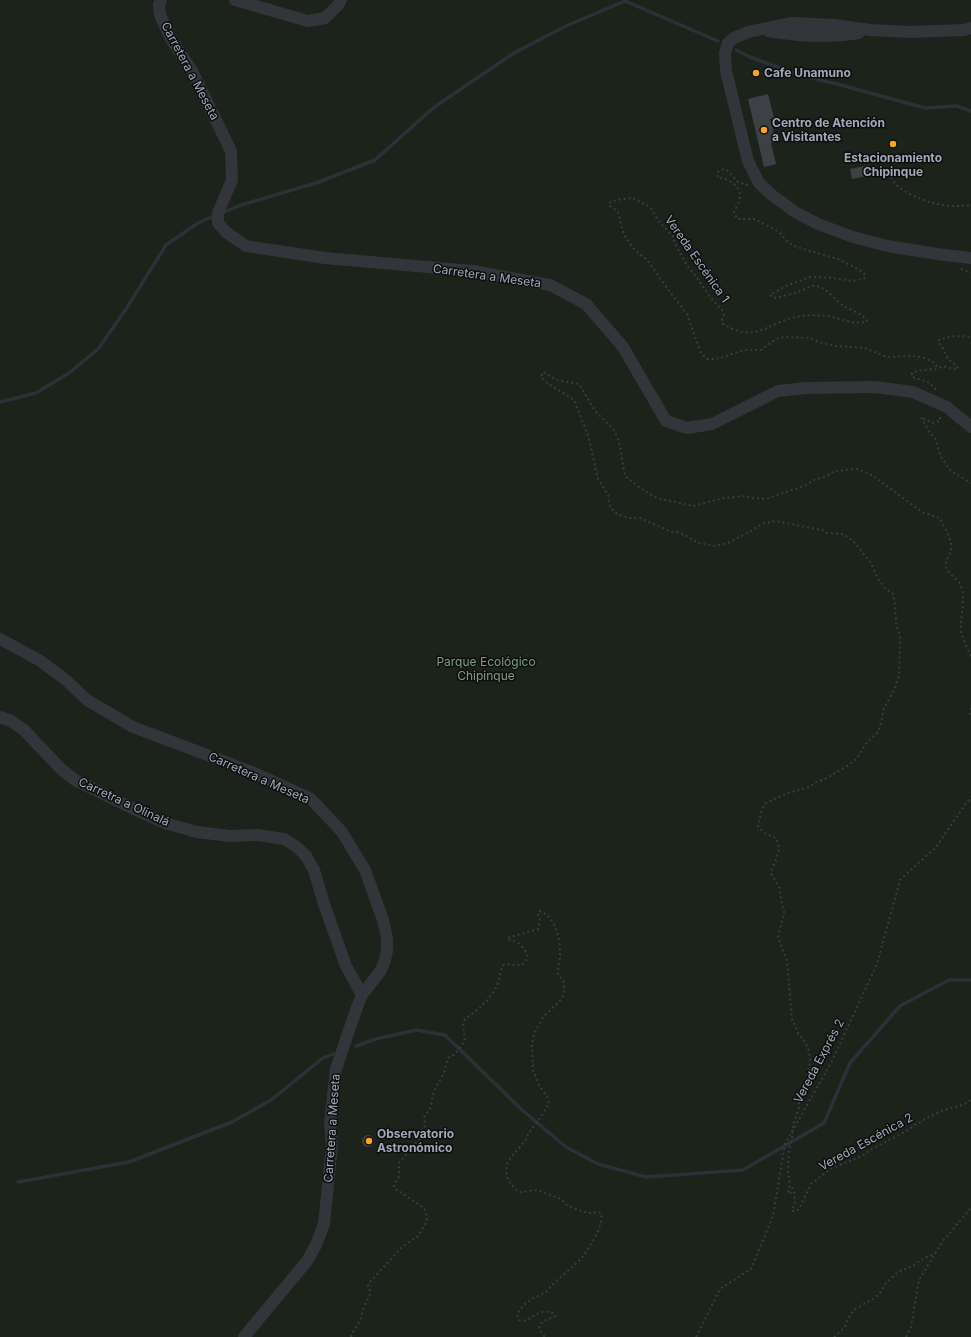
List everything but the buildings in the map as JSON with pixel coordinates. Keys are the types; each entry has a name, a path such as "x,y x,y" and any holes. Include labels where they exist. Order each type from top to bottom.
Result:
{"street":[{"name":"Carretera a Meseta","path":"161,0 159,5 160,16 171,39 192,71 231,151 232,180 218,213 218,223 226,232 246,246 325,258 473,271 550,285 586,304 623,347 666,421 687,428 712,424 778,391 875,387 912,392 948,407 971,426"},
{"path":"235,0 308,21 325,18 338,6 341,0"},
{"path":"971,28 964,30 910,32 792,23 748,32 734,38 728,43 725,53 726,71 748,161 759,183 773,197 795,212 818,224 853,237 886,246 971,258"},
{"name":"Carretera a Meseta","path":"0,639 39,660 66,680 87,700 134,727 252,772 312,799 342,832 365,870 383,920 387,938 387,951 381,970 362,995 336,1069 330,1123 332,1145 324,1224 316,1245 307,1261 244,1337"},
{"name":"Carretra a Olinalá","path":"0,717 11,721 24,730 60,768 76,780 136,810 168,824 196,832 230,836 258,835 284,839 297,847 306,856 314,870 324,904 346,966 362,995"}],"path":[{"path":"891,167 891,178 894,183 899,188 919,199 942,205 971,205"},
{"name":"Vereda Escénica 1","path":"759,183 752,185 742,184 724,169 717,174 718,178 729,180 739,191 739,200 734,212 737,219 754,219 776,230 789,242 797,246 838,259 858,269 864,273 865,278 853,281 810,277 786,286 770,295 774,298 803,290 810,286 822,287 843,306 865,317 867,321 854,323 827,316 815,316 791,318 757,332 747,334 730,328 722,324 724,315 722,310 710,297 688,267 672,236 659,222 650,207 633,198 616,200 609,203 610,206 618,212 624,235 634,249 646,260 687,314 701,353 707,359 715,360 749,349 761,350 776,340 785,337 810,338 818,342 835,346 865,348 887,357 922,357 933,362 938,366 938,369"},
{"path":"971,337 947,337 939,340 938,342 944,350 948,360 958,368 948,368 943,366 938,369 932,368 921,370 912,373 911,375 912,377 934,385 935,397 941,401 943,405 940,421 932,423 921,417 929,432 935,438 940,457 951,471 971,483"},
{"name":"Vereda Escénica 2","path":"971,656 965,645 961,630 961,586 948,572 946,565 946,559 951,550 950,539 938,518 922,512 876,478 857,469 834,471 827,476 814,480 804,486 765,499 745,496 724,498 693,506 657,498 640,488 625,476 619,441 614,430 595,411 579,384 557,380 543,372 541,376 547,383 574,400 588,435 598,479 608,495 610,507 616,513 626,517 646,520 672,532 685,535 698,543 715,546 728,543 762,524 776,521 822,530 827,533 842,534 854,542 871,563 878,579 885,588 893,594 896,624 900,635 900,670 894,690 884,708 880,727 877,733 865,745 857,758 849,765 825,779 816,782 810,787 788,793 766,803 762,809 758,826 764,833 776,838 778,843 779,849 772,869 772,875 780,889 784,912 778,937 787,961 792,1020 808,1048 810,1058 809,1068 799,1102 799,1108 793,1125 789,1150 788,1170 790,1185 788,1190 789,1194 792,1188 794,1191 795,1202 792,1211 794,1212 799,1209 812,1184 830,1170 862,1156 930,1116 963,1105 971,1100"},
{"path":"971,708 971,717"},
{"name":"Vereda Exprés 2","path":"696,1337 720,1289 751,1269 773,1216 785,1144 831,1064 877,964 900,880 936,847 971,796"},
{"path":"351,1337 352,1332 360,1320 363,1308 371,1291 368,1286 369,1283 402,1247 418,1236 427,1220 424,1208 394,1188 394,1184 398,1176 399,1163 421,1137 422,1130 425,1126 424,1117 430,1109 434,1091 444,1073 448,1058 454,1055 465,1041 463,1024 465,1019 486,1002 496,988 500,979 502,966 506,964 520,966 527,960 528,957 522,947 518,943 507,938 538,929 540,921 538,914 539,911 546,914 556,930 560,949 558,975 564,982 564,992 558,1003 543,1017 533,1039 533,1070 539,1085 548,1098 549,1103 528,1134 526,1140 511,1157 507,1164 506,1170 508,1180 515,1189 520,1192 537,1190 561,1199 571,1208 589,1213 599,1212 602,1216 598,1231 584,1256 546,1292 530,1300 517,1314 519,1320 527,1321 538,1313 545,1311 555,1314 552,1318 542,1322 540,1327 541,1332 545,1337"},
{"path":"906,1337 911,1327 919,1280 942,1242 971,1208"},
{"path":"834,1337 844,1328 855,1309 873,1299 886,1283 898,1272 913,1266 930,1255 935,1254"}],"green space":[{"name":"Parque Ecológico Chipinque","path":"0,0 971,0 971,1337 0,1337"}],"waterway":[{"path":"222,213 238,206 316,183 375,160 433,108 514,53 566,26 625,1 718,41"},
{"path":"736,50 750,57 799,75 925,108 957,106 971,111"},
{"path":"0,402 36,393 69,373 98,349 126,309 166,245 198,223 216,215"},
{"path":"356,1046 376,1039 416,1030 445,1035 522,1110 566,1147 598,1164 646,1177 743,1170 824,1123 850,1063 900,1006 949,980 971,980"},
{"path":"18,1182 129,1162 232,1122 271,1100 323,1058 333,1054"}],"place":[{"name":"Cafe Unamuno","path":"756,73"},
{"name":"Centro de Atención a Visitantes","path":"764,130"},
{"name":"Estacionamiento Chipinque","path":"893,144"},
{"name":"Observatorio Astronómico","path":"369,1141"}]}
